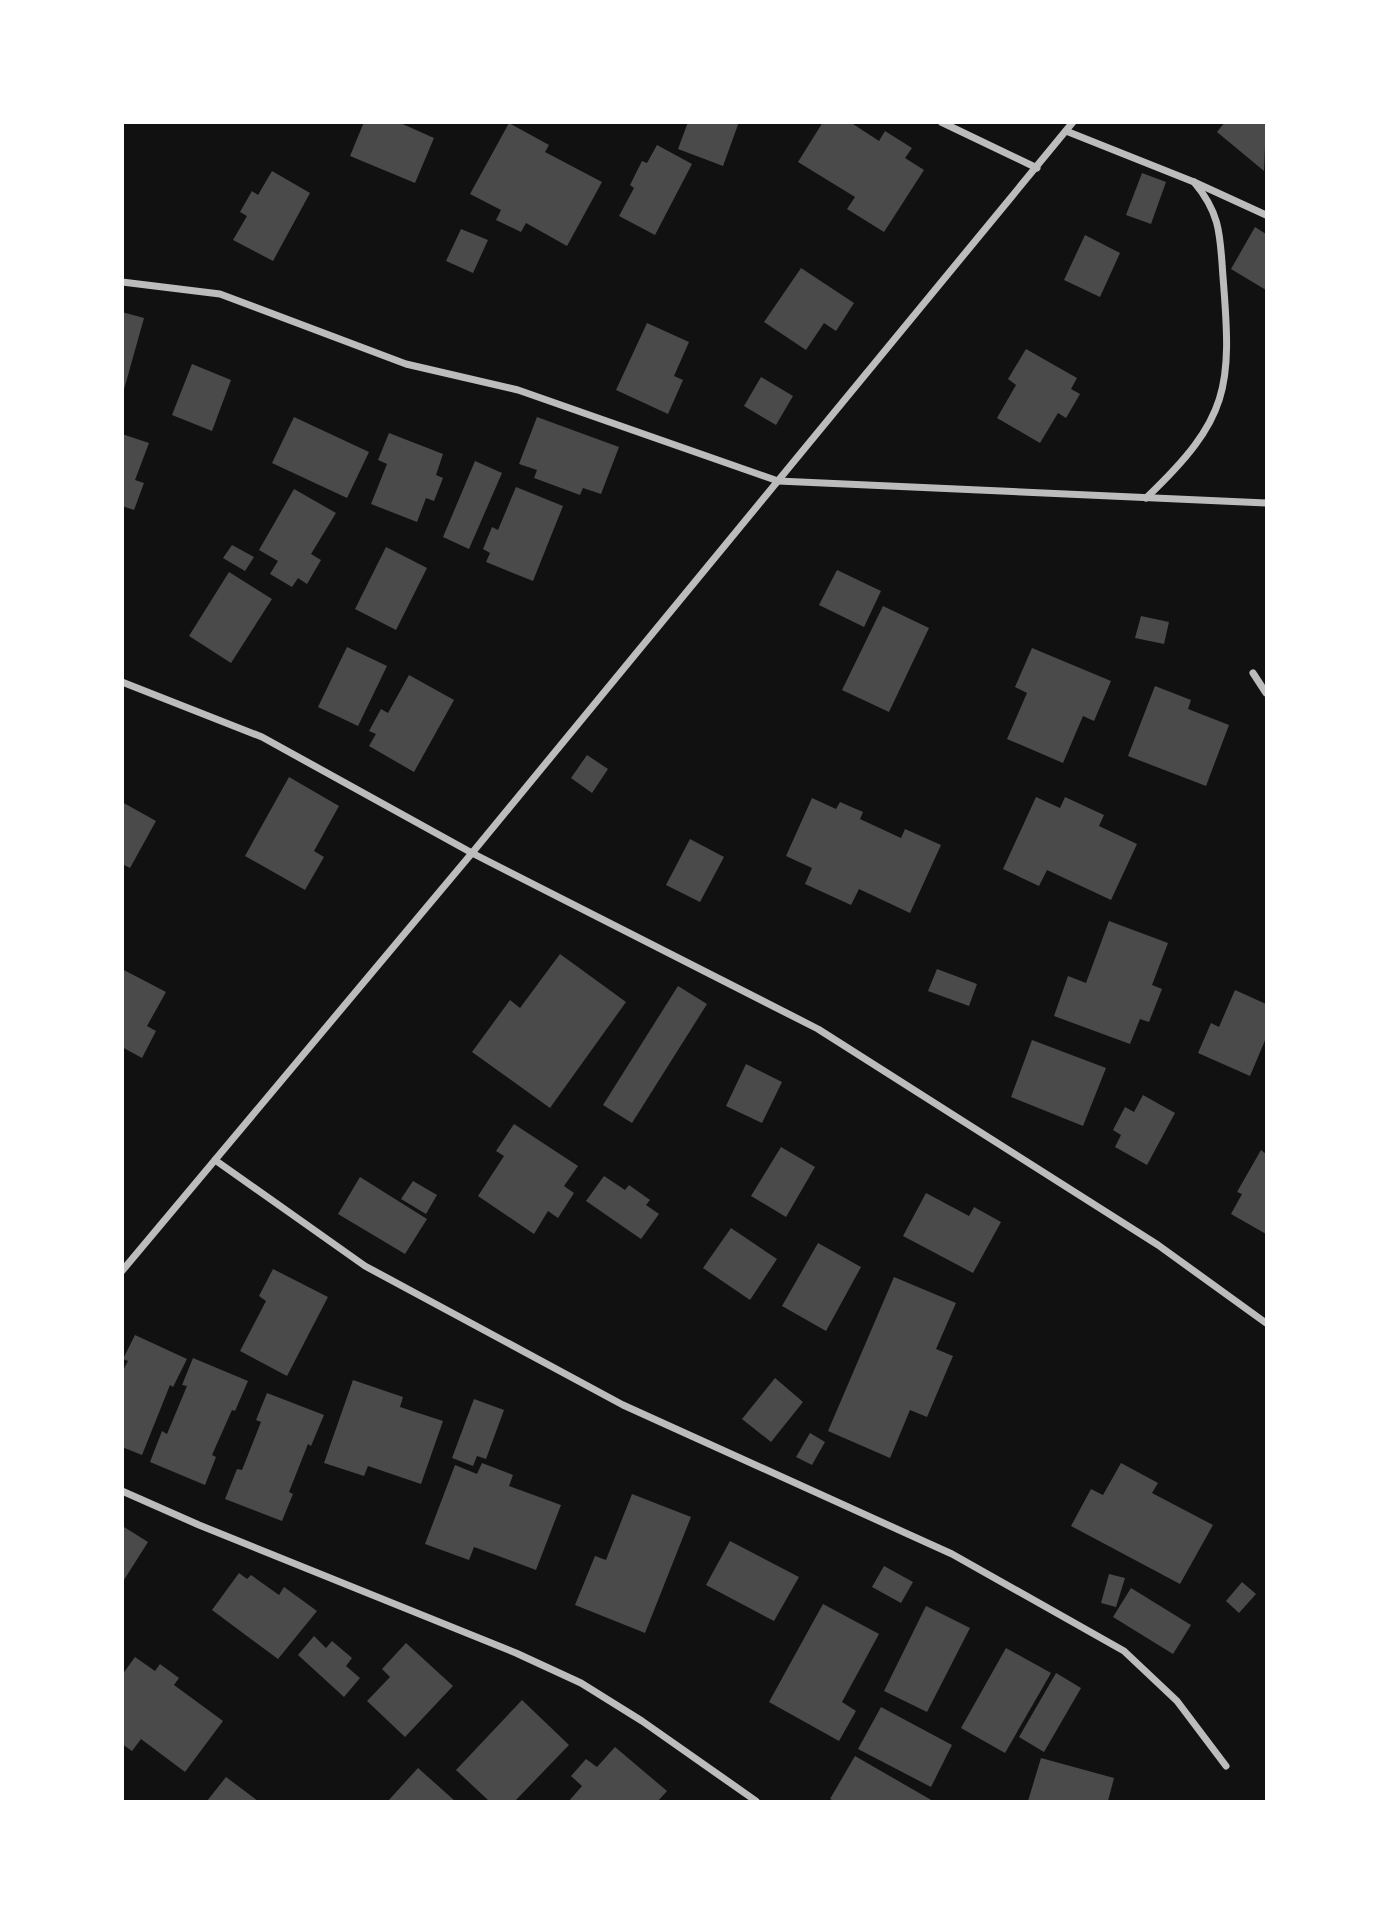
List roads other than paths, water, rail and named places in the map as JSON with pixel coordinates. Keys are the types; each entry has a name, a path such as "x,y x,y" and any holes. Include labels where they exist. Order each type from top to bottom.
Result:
{"street":[{"path":"942,122 1037,168"},
{"path":"122,1271 472,853 1073,122"},
{"path":"1066,131 1194,182 1266,215"},
{"path":"1146,498 1181,465 1205,433 1224,392 1229,347 1219,222 1209,200 1194,182"},
{"path":"122,282 220,294 406,365 518,390 778,481 1266,503"},
{"path":"1254,673 1266,693"},
{"path":"122,682 262,737 472,853 818,1030 1158,1245 1266,1323"},
{"path":"215,1160 365,1266 402,1286 623,1405 952,1554 1124,1651 1177,1700 1226,1766"},
{"path":"122,1491 199,1525 516,1653 581,1684 642,1721 756,1801"}]}
